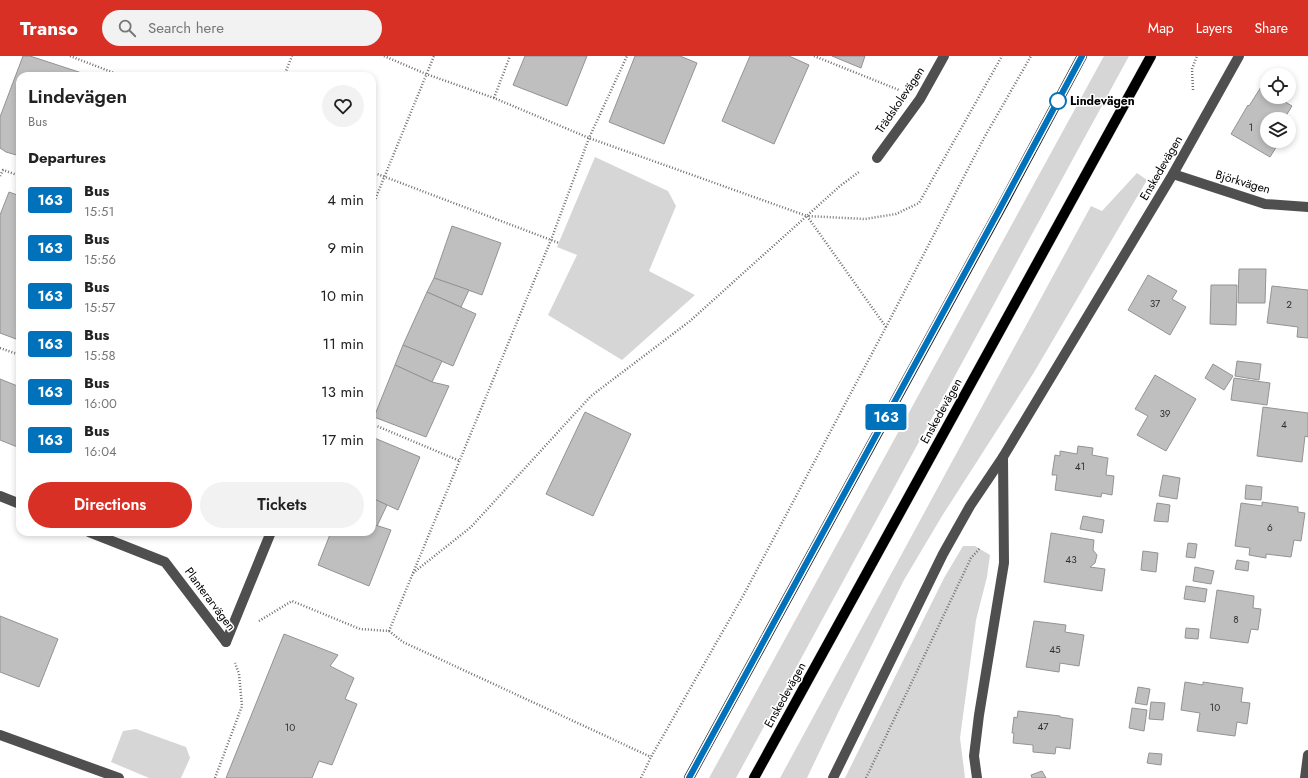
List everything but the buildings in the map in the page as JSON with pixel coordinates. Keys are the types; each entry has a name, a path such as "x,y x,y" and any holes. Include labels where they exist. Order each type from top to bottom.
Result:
{"main road":[{"path":"689,778 1005,200 1082,56"},
{"name":"Enskedevägen","path":"754,778 1151,56"}],"street":[{"name":"Trädskolevägen","path":"877,158 920,99 944,56"},
{"name":"Enskedevägen","path":"833,778 943,554 970,506 1003,457 1173,174 1239,56"},
{"name":"Björkvägen","path":"1173,174 1265,204 1308,206"},
{"path":"977,778 974,756 979,715 1004,563 1003,457"},
{"path":"0,496 16,502"},
{"name":"Planterarvägen","path":"99,536 165,562 226,642"},
{"name":"Planterarvägen","path":"226,642 269,536"},
{"path":"0,735 118,778"},
{"path":"1305,778 1308,755"}],"path":[{"path":"70,56 112,72"},
{"path":"286,72 292,56"},
{"path":"384,56 426,74 494,98 589,138 807,216 865,219 896,214 919,203 1002,56"},
{"path":"376,197 434,56"},
{"path":"494,98 510,56"},
{"path":"389,631 551,240 589,138 627,56"},
{"path":"814,56 920,99"},
{"path":"641,778 651,757 743,596 886,327 984,138 1031,56"},
{"path":"1192,69 1197,56"},
{"path":"412,574 471,527 590,396 690,321 840,186 877,158"},
{"path":"0,176 3,170 16,175"},
{"path":"376,173 559,243"},
{"path":"807,216 886,327"},
{"path":"0,348 16,354"},
{"path":"376,426 460,461"},
{"path":"866,778 971,558 1003,522"},
{"path":"259,621 292,601 360,629 389,631 403,642 651,757"},
{"path":"215,778 242,706 240,674 226,642"}],"shaded area":[{"path":"1104,56 1129,56 736,778 709,778"},
{"path":"595,157 668,191 676,206 649,271 695,295 622,360 548,315 577,255 557,247"},
{"path":"1137,173 1147,180 1033,374 942,516 904,580 807,778 780,778 1091,206 1102,211"},
{"path":"963,546 975,546 990,555 987,577 976,620 960,738 965,778 845,778 944,578"},
{"path":"136,729 186,747 190,758 181,778 149,778 111,762 123,731"}],"bus line":[{"name":"163","path":"689,778 1082,56"}],"place":[{"name":"Lindevägen","path":"1058,101"}]}
